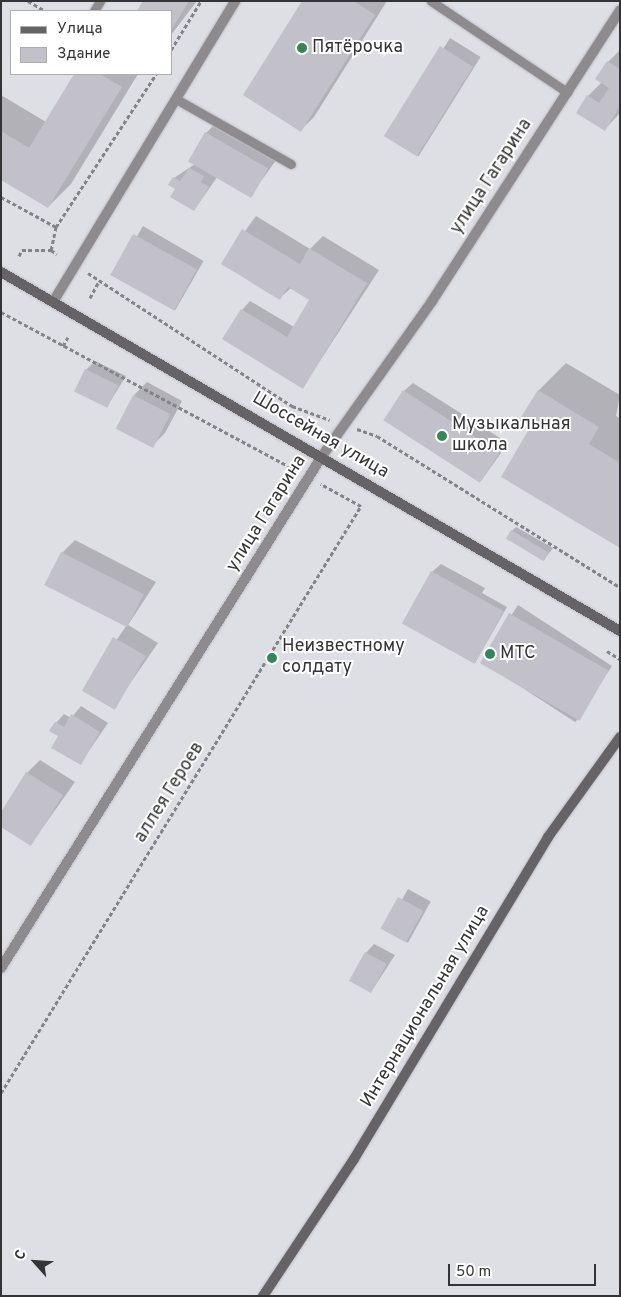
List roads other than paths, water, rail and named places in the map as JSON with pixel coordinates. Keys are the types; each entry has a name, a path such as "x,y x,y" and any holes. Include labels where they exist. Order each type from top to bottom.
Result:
{"main road":[{"name":"Шоссейная улица","path":"1,272 322,456 620,632"},
{"name":"Интернациональная улица","path":"263,1296 354,1159 548,837 620,737"}],"street":[{"path":"53,302 234,1"},
{"name":"улица Гагарина","path":"1,968 322,456 432,301 620,10"}],"lane":[{"path":"431,1 567,92"},
{"path":"176,99 291,164"}],"place":[{"name":"Пятёрочка","path":"302,48"},
{"name":"Музыкальная школа","path":"442,436"},
{"name":"МТС","path":"490,654"},
{"name":"Неизвестному солдату","path":"272,658"}]}
